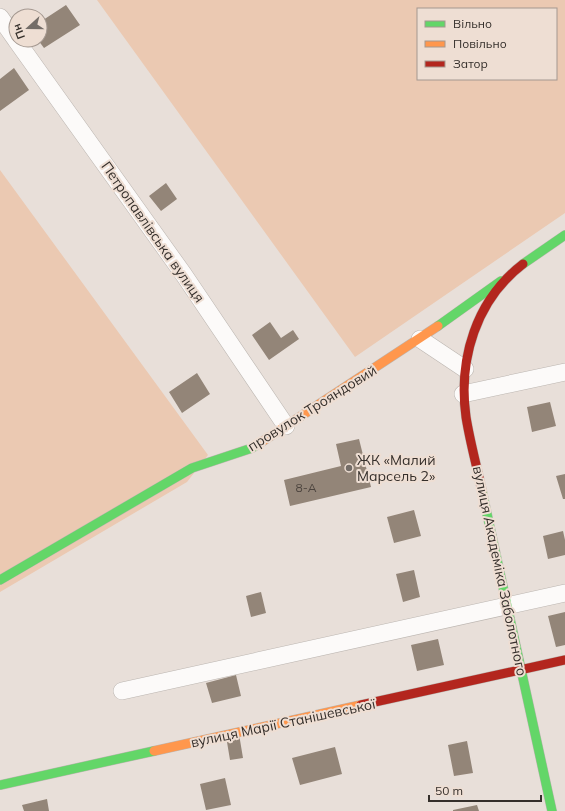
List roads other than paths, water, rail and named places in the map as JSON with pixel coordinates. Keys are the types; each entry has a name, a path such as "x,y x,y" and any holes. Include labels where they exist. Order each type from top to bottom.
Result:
{"street":[{"name":"Петропавлівська вулиця","path":"0,17 8,28"},
{"name":"Петропавлівська вулиця","path":"22,48 184,275 286,426"},
{"path":"509,275 565,235"},
{"name":"провулок Трояндовий","path":"0,580 192,468 252,448 420,339 509,275"},
{"name":"вулиця Академіка Заболотного","path":"509,275 487,301 473,330 465,369 463,394 466,417 552,811"},
{"path":"420,339 465,369"},
{"path":"463,394 565,372"},
{"path":"122,691 565,593"},
{"name":"вулиця Марії Станішевської","path":"0,785 565,660"}],"place":[{"name":"ЖК «Малий Марсель 2»","path":"349,468"}]}
